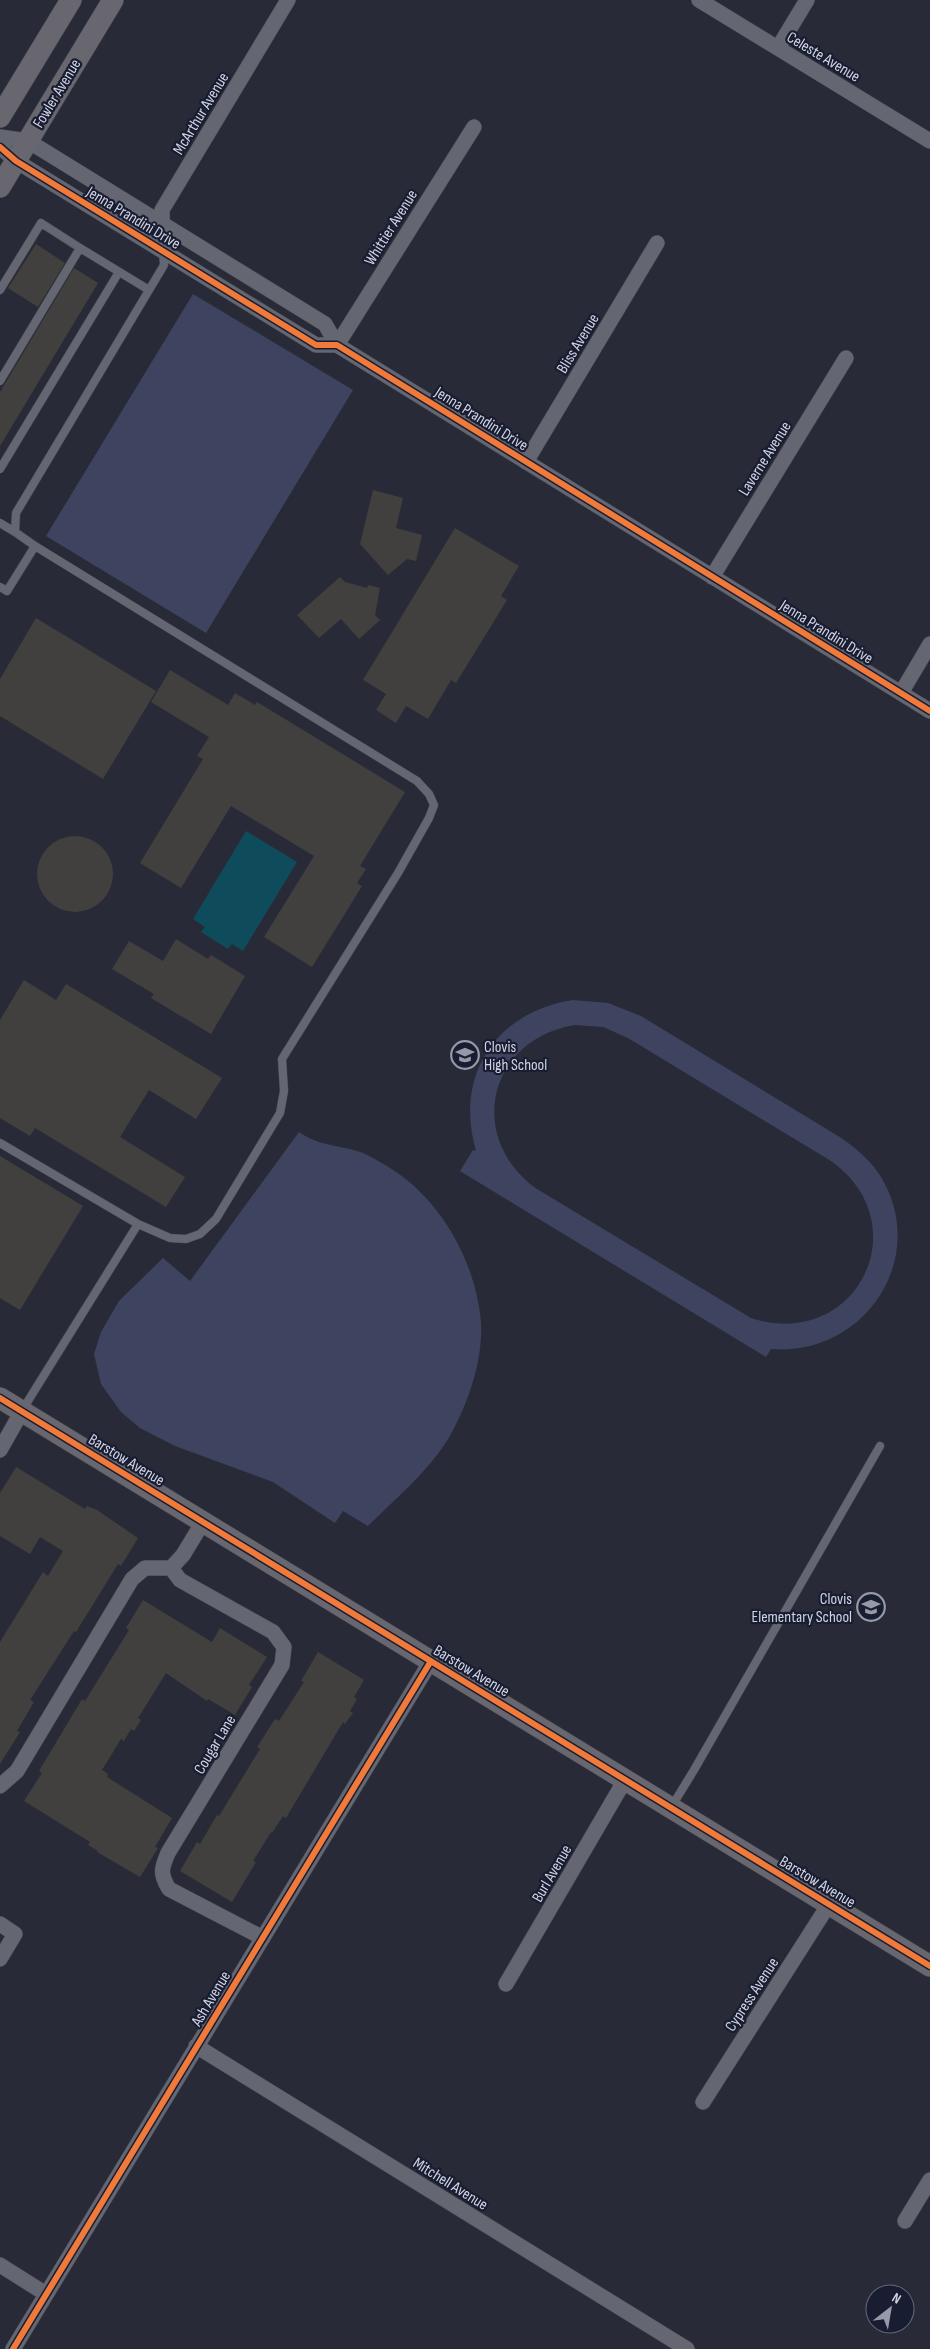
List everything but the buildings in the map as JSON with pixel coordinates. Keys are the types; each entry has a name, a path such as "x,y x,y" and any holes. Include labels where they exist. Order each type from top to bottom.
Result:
{"street":[{"path":"0,117 71,0"},
{"name":"Fowler Avenue","path":"0,187 113,0"},
{"name":"McArthur Avenue","path":"163,250 162,210 288,0"},
{"name":"Celeste Avenue","path":"699,0 930,141"},
{"path":"778,48 807,0"},
{"name":"Whittier Avenue","path":"337,345 474,127"},
{"name":"Jenna Prandini Drive","path":"0,137 28,141 161,222 325,324 337,345 930,710"},
{"name":"Jenna Prandini Drive","path":"0,147 16,161 316,345 337,345"},
{"name":"Bliss Avenue","path":"526,462 657,243"},
{"name":"Laverne Avenue","path":"712,576 846,358"},
{"path":"901,693 930,644"},
{"name":"Barstow Avenue","path":"0,1398 930,1966"},
{"path":"0,1450 22,1411"},
{"path":"0,1786 18,1770 132,1579 145,1568 171,1568 183,1555 203,1522"},
{"name":"Cougar Lane","path":"171,1568 180,1580 273,1632 284,1647 282,1665 168,1853 162,1866 162,1878 169,1889 263,1938"},
{"name":"Ash Avenue","path":"13,2349 431,1661"},
{"name":"Burl Avenue","path":"506,1984 625,1780"},
{"name":"Cypress Avenue","path":"703,2102 829,1904"},
{"path":"0,1924 15,1934 0,1959"},
{"name":"Mitchell Avenue","path":"196,2046 687,2349"},
{"path":"905,2221 930,2180"},
{"path":"0,2265 46,2294"}],"lane":[{"path":"0,290 41,223 149,290"},
{"path":"0,381 80,248"},
{"path":"14,532 16,513 164,265 163,250"},
{"path":"0,469 119,272"},
{"path":"0,523 417,780 429,794 434,805 430,818 398,873 282,1059 284,1091 280,1113 216,1219 200,1234 186,1239 170,1238 138,1224 0,1143"},
{"path":"0,587 7,592 35,546"},
{"path":"22,1411 138,1224"},
{"path":"670,1808 704,1753 880,1446"}],"shaded area":[{"path":"193,294 353,390 206,633 46,536"},
{"path":"246,831 297,862 243,951 232,944 228,949 201,932 205,927 193,919"},
{"path":"573,1000 608,1003 641,1016 843,1139 864,1156 881,1177 894,1208 898,1239 892,1269 879,1296 860,1319 834,1337 804,1347 771,1349 766,1357 460,1171 473,1150 476,1151 471,1123 471,1097 477,1073 487,1052 503,1033 522,1018 546,1007","holes":["575,1025 603,1027 628,1038 831,1161 857,1187 871,1217 872,1247 864,1276 846,1300 820,1317 788,1324 751,1318 537,1189 514,1168 500,1144 494,1118 496,1093 506,1070 522,1049 545,1034"]},
{"path":"299,1132 322,1143 363,1153 395,1171 416,1187 444,1220 455,1239 473,1279 478,1301 481,1336 478,1364 459,1418 445,1443 426,1469 368,1526 343,1511 335,1523 273,1482 175,1446 140,1428 121,1412 101,1384 94,1354 101,1332 119,1301 163,1258 190,1281"}],"cycle path":[{"path":"0,147 16,161 316,345 337,345 930,711"},
{"path":"0,1398 930,1966"},
{"path":"13,2349 431,1661"}],"place":[{"name":"Clovis High School","path":"465,1055"},
{"name":"Clovis Elementary School","path":"871,1607"}]}
